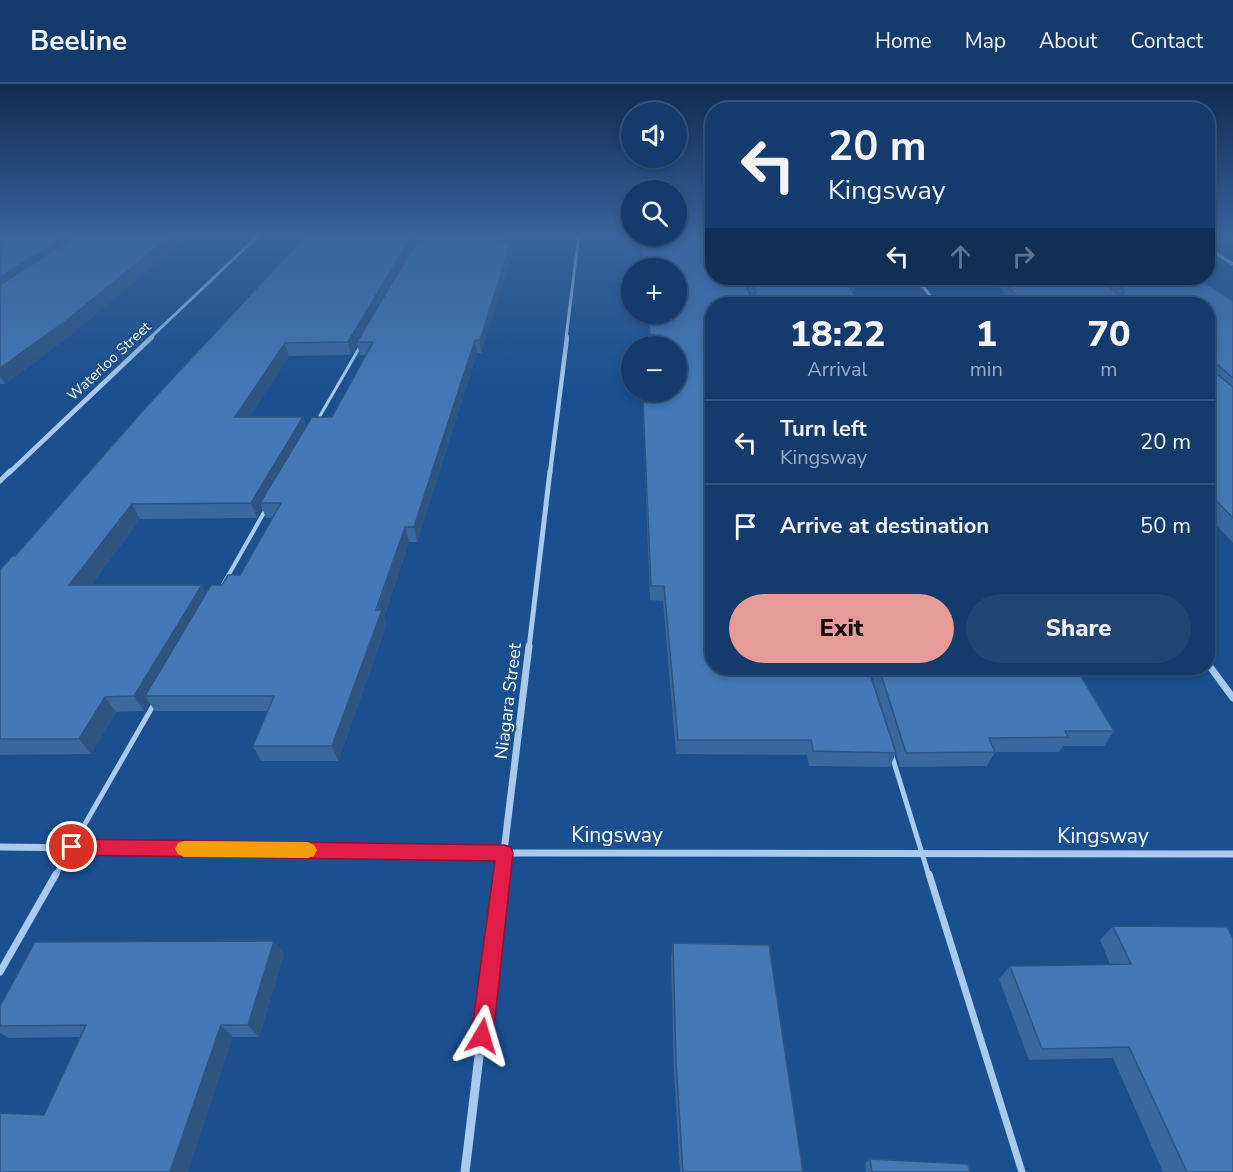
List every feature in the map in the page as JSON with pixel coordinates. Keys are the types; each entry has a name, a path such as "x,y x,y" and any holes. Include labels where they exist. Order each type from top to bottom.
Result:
{"street":[{"name":"Waterloo Street","path":"0,481 207,285"},
{"name":"Niagara Street","path":"465,1172 573,285"},
{"path":"922,285 931,297"},
{"path":"1215,674 1233,698"},
{"name":"Kingsway","path":"0,847 504,853 1233,854"}],"lane":[{"path":"312,429 366,337"},
{"path":"218,593 271,501"},
{"path":"0,972 159,695"},
{"path":"889,747 1022,1172"}],"building":[{"path":"0,285 110,285 67,320 0,368"},
{"path":"260,285 382,285 348,342 285,343 235,417 303,417 251,503 132,504 69,585 202,585 134,696 105,697 79,739 0,739 0,570 12,556 15,556 147,406"},
{"path":"391,285 497,285 480,340 475,340 414,527 405,527 376,610 382,610 332,746 253,746 274,696 145,696 211,585 222,585 228,575 240,575 281,503 260,503 312,417 332,417 373,342 357,342"},
{"path":"687,285 746,285 749,294 753,296 756,292 753,285 848,285 856,297 705,297 705,675 870,675 896,753 813,751 811,740 678,740 664,586 651,586 643,402 687,402 687,336 650,336 649,324 687,324"},
{"path":"1106,285 1119,295 1123,295 1124,290 1117,285 1209,285 1233,301 1233,378 1218,365 1215,366 1215,297 1018,297 1007,286"},
{"path":"1215,373 1233,387 1233,518 1215,499"},
{"path":"881,675 1080,675 1114,731 1065,731 1068,737 989,738 995,752 906,753"},
{"path":"1113,926 1227,927 1233,938 1233,1172 1187,1172 1129,1047 1042,1049 1010,966 1131,964"},
{"path":"274,941 248,1025 221,1025 170,1172 0,1172 0,1113 44,1115 86,1025 0,1026 0,1006 35,942"},
{"path":"673,943 769,945 803,1172 683,1172 676,1062"},
{"path":"870,1159 968,1164 970,1172 872,1172"}],"slow traffic":[{"path":"184,849 308,850"}],"route":[{"path":"72,847 504,853 482,1036"}]}
